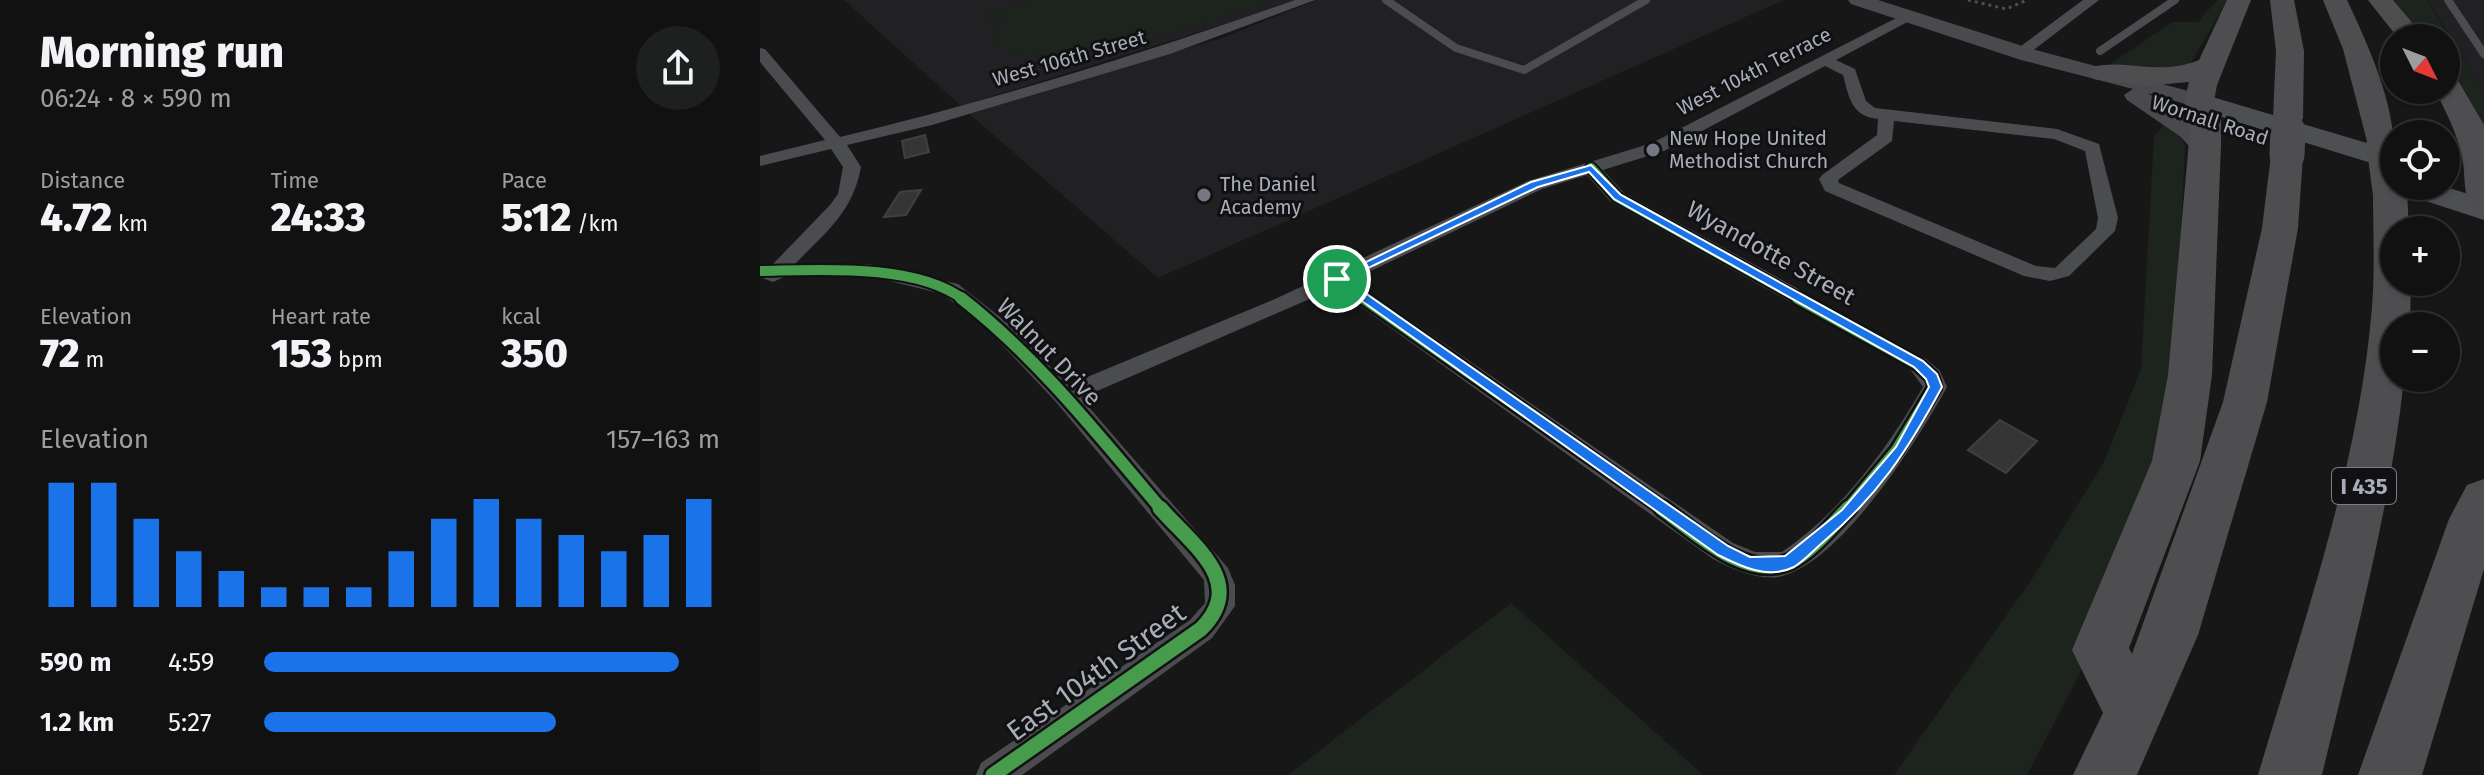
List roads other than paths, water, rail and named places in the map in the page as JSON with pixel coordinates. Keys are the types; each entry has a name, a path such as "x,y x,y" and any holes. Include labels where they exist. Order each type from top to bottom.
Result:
{"highway":[{"path":"2134,714 2100,650 2176,461 2190,375 2205,108 2239,0"},
{"path":"2105,775 2170,635 2245,402 2270,284 2288,136 2290,51 2282,0"},
{"name":"I 435","path":"2335,0 2357,49 2380,124"},
{"path":"2380,0 2400,24"},
{"path":"2101,62 2162,79 2192,74 2205,108"},
{"path":"2457,104 2469,126 2483,185"},
{"name":"I 435","path":"2290,775 2347,561 2375,435 2392,307 2394,200"},
{"path":"2390,775 2474,519 2484,498"}],"main road":[{"name":"Wornall Road","path":"1858,0 2021,52 2101,62"},
{"name":"Wornall Road","path":"2021,52 2041,63 2135,95 2190,132 2205,108 2380,168"},
{"path":"2460,180 2483,185"},
{"name":"Wornall Road","path":"2460,182 2483,185"}],"street":[{"name":"West 106th Street","path":"760,161 837,144 1165,51 1222,34 1308,0"},
{"path":"2021,52 2054,31 2054,27 2085,1"},
{"name":"West 104th Terrace","path":"1065,396 1337,279 1535,185 1658,147 1908,16"},
{"path":"760,52 767,69 837,144 852,167 847,194 770,270 760,287"},
{"path":"1825,60 1850,72 1853,93 1863,109 1886,115 2076,139 2093,148 2108,218 2105,231 2062,272 2050,275 2031,272 1832,187 1828,179 1886,137 1886,115"},
{"name":"Wyandotte Street","path":"1337,279 1723,551 1747,563 1765,565 1789,562 1847,514 1901,450 1935,387 1932,377 1918,364 1617,197 1591,168"},
{"name":"Walnut Drive","path":"770,270 869,270 950,289 997,326 1065,396 1218,576 1223,596 1221,603"},
{"name":"East 104th Street","path":"993,775 1201,629 1216,614 1221,603"}],"lane":[{"path":"1390,2 1406,0"},
{"path":"1390,2 1456,48 1524,70 1646,0"},
{"path":"2101,62 2175,0"},
{"path":"2448,0 2483,51"}],"place":[{"name":"New Hope United Methodist Church","path":"1653,150"},
{"name":"The Daniel Academy","path":"1204,195"}]}
